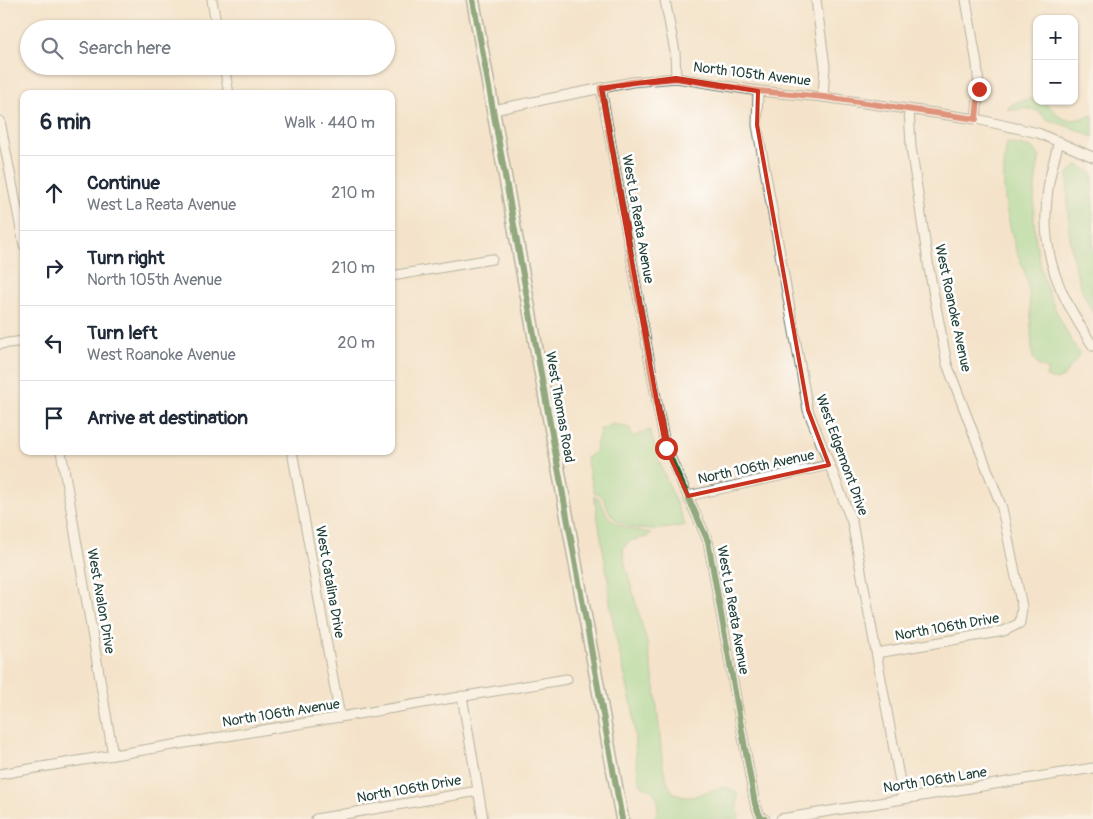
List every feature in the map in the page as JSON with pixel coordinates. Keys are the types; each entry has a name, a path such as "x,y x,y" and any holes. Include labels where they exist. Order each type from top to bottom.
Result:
{"main road":[{"name":"West Thomas Road","path":"473,0 622,819"}],"street":[{"path":"212,0 215,20"},
{"path":"665,0 675,52 676,78"},
{"path":"816,0 825,66 824,97"},
{"path":"966,0 977,64 979,89 976,119"},
{"path":"226,75 228,90"},
{"name":"North 105th Avenue","path":"493,110 632,82 676,78 758,91 824,97 976,119 1038,133 1093,157"},
{"name":"West La Reata Avenue","path":"601,88 666,448 708,542 755,804 763,819"},
{"name":"West Edgemont Drive","path":"758,91 757,124 808,410 852,522 903,798"},
{"name":"West Roanoke Avenue","path":"909,109 911,147 929,269 947,364 1002,508 1022,607 1020,623"},
{"path":"0,120 20,224"},
{"path":"1059,141 1048,190 1047,240 1051,264 1072,313 1093,346"},
{"path":"395,275 492,259"},
{"path":"0,344 20,341"},
{"name":"West Avalon Drive","path":"62,455 113,755"},
{"name":"West Catalina Drive","path":"293,455 340,717"},
{"name":"North 106th Avenue","path":"688,496 829,465"},
{"name":"North 106th Drive","path":"877,653 1004,632 1020,623"},
{"name":"North 106th Avenue","path":"0,774 567,679"},
{"path":"462,696 483,819"},
{"name":"North 106th Lane","path":"782,819 1093,768"},
{"name":"North 106th Drive","path":"316,819 478,791"}],"highlighted area":[{"path":"676,78 758,91 757,125 808,410 829,465 688,496 666,448 601,88"}],"green space":[{"path":"1033,99 1033,105 1047,105 1061,118 1070,120 1093,115 1093,137 1046,119 1040,112 1035,110 1023,108 1017,110 1007,109 1020,101"},
{"path":"1007,143 1032,148 1040,157 1037,168 1034,211 1038,255 1043,275 1058,315 1080,355 1063,377 1056,380 1046,377 1048,369 1039,366 1033,358 1028,286 1006,209 1004,171"},
{"path":"1078,165 1093,173 1093,313 1078,279 1069,227 1068,173"},
{"path":"612,424 630,428 632,437 650,430 659,461 685,525 645,529 625,525 616,520 610,513 603,498 594,492 586,458 595,452 600,430"},
{"path":"594,496 598,497 607,515 616,523 633,530 651,533 647,537 629,541 623,549 625,564 647,643 655,687 663,768 669,786 674,793 683,797 692,797 721,787 728,788 738,793 739,819 653,819 658,810 658,800 654,793 640,784 636,758 633,710 615,634"}],"cycle path":[{"path":"473,0 622,819"},
{"path":"601,88 666,448 708,541 755,804 761,818 765,819"}],"route":[{"path":"666,448 601,88 632,82 676,78 758,91 824,97 976,119 979,89"}]}
